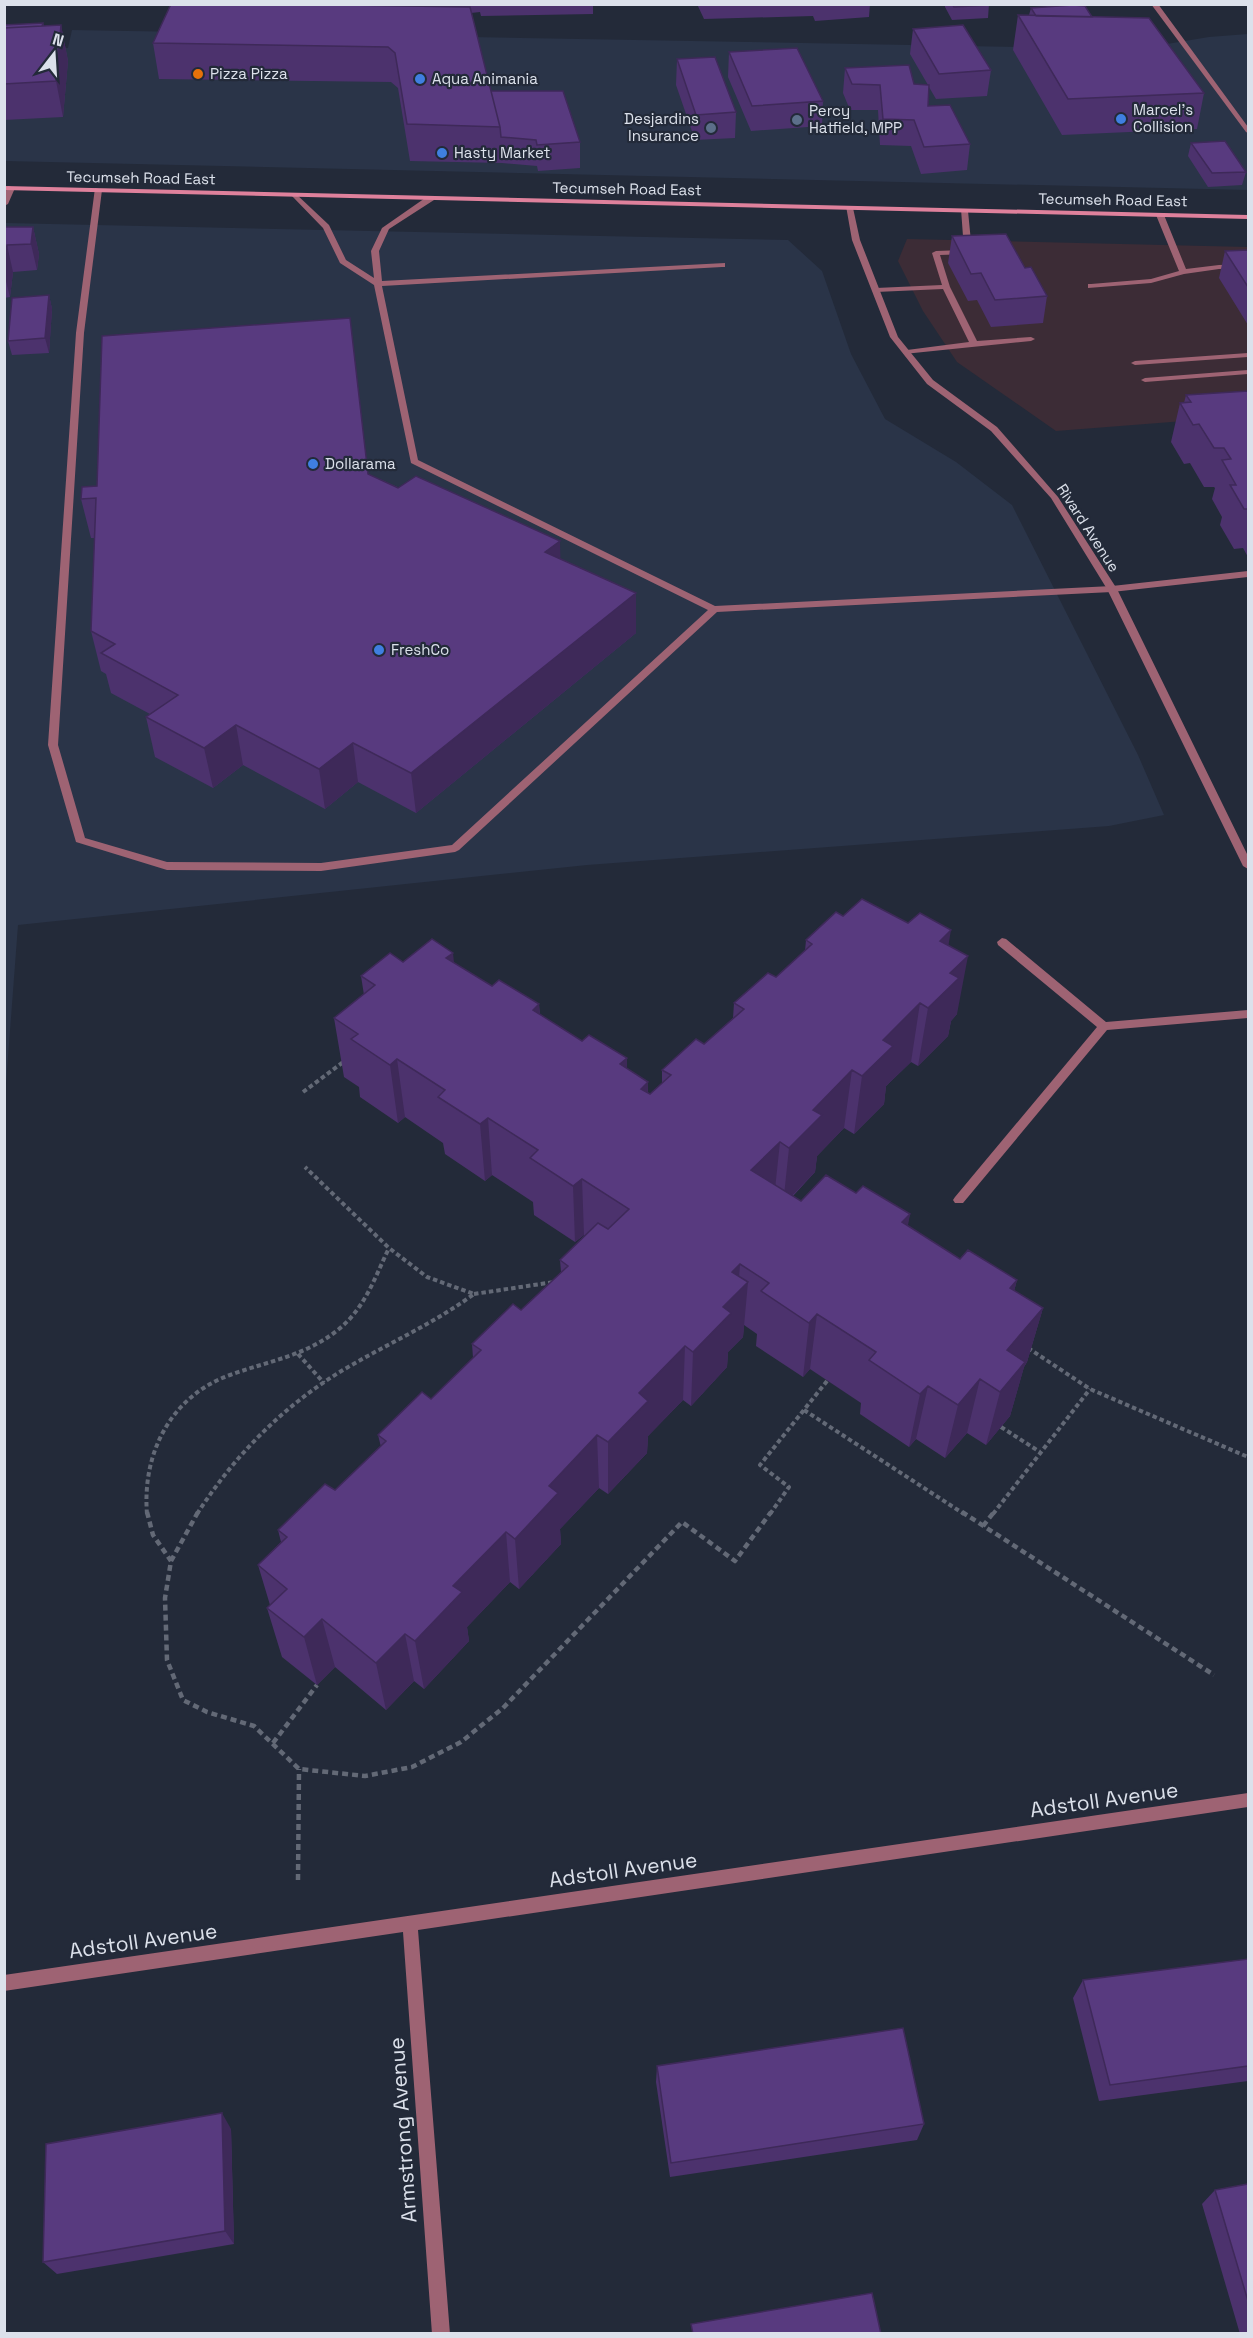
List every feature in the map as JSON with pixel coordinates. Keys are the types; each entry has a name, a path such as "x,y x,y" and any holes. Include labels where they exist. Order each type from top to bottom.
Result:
{"main road":[{"name":"Tecumseh Road East","path":"8,188 1248,217"}],"street":[{"path":"1154,4 1248,130"},
{"path":"4,204 8,188"},
{"path":"98,190 80,333 53,745 80,840 167,866 321,867 455,848 714,609"},
{"path":"295,195 326,227 343,261 378,284 722,265"},
{"path":"431,198 386,228 375,251 378,284 414,461 714,609 1112,589 1248,574"},
{"name":"Rivard Avenue","path":"849,208 856,240 894,337 930,382 994,429 1054,497 1112,589 1248,866"},
{"path":"964,211 968,252 936,253 946,288 974,344"},
{"path":"1160,215 1183,272"},
{"path":"1092,286 1150,281 1183,272 1219,267 1248,266"},
{"path":"876,290 946,288"},
{"path":"907,352 1031,339"},
{"path":"1135,363 1248,355"},
{"path":"1145,380 1248,372"},
{"path":"1002,942 1104,1026 1248,1014"},
{"path":"959,1200 1104,1026"},
{"name":"Adstoll Avenue","path":"4,1983 1248,1800"},
{"name":"Armstrong Avenue","path":"410,1923 441,2334"}],"path":[{"path":"303,1092 348,1059"},
{"path":"305,1167 389,1248 427,1277 474,1294"},
{"path":"171,1561 151,1532 146,1508 148,1477 155,1448 172,1415 196,1392 230,1375 281,1362 315,1346 353,1317 389,1248"},
{"path":"559,1281 474,1294 451,1311 324,1383 292,1405 247,1446 216,1484 191,1522 171,1561 165,1598 167,1660 183,1700 207,1712 254,1726 299,1769 365,1776 412,1767 461,1742 503,1708 682,1522 735,1561 789,1487 760,1465 827,1381"},
{"path":"1019,1343 1090,1389 1248,1457"},
{"path":"298,1354 324,1383"},
{"path":"983,1526 1090,1389"},
{"path":"804,1410 1214,1675"},
{"path":"1001,1427 1040,1452"},
{"path":"273,1743 317,1685"},
{"path":"298,1880 299,1769"}],"shaded area":[{"path":"72,30 1137,49 1209,37 1248,34 1248,190 5,161 5,52 68,48"},
{"path":"5,223 788,240 822,271 851,354 885,419 956,462 1012,505 1138,755 1164,815 1109,826 587,865 18,925 5,1097"},
{"path":"907,239 1248,247 1248,416 1056,431 957,362 923,311 898,261"}],"building":[{"path":"171,4 470,7 500,127 407,124 395,53 388,47 153,43"},
{"path":"952,4 989,4 990,5 954,7"},
{"path":"1085,6 1092,17 1036,16 1031,8"},
{"path":"1018,15 1149,18 1204,93 1068,99"},
{"path":"43,23 42,26 4,28 4,25"},
{"path":"61,25 56,81 4,84 4,28"},
{"path":"963,25 991,70 939,74 913,29"},
{"path":"797,48 823,101 752,106 729,52"},
{"path":"715,57 736,112 696,115 677,59"},
{"path":"909,65 914,84 929,85 928,106 950,105 970,144 924,147 914,120 883,119 880,85 852,84 845,68"},
{"path":"491,91 563,91 580,142 537,145 536,140 501,137"},
{"path":"1225,141 1246,172 1212,173 1191,143"},
{"path":"4,227 33,227 31,244 7,245 4,264"},
{"path":"1006,234 1025,268 1031,267 1047,296 995,300 981,273 971,274 952,236"},
{"path":"1248,250 1248,287 1225,251"},
{"path":"49,295 45,338 8,341 12,298"},
{"path":"350,318 368,474 398,488 416,476 560,541 545,552 636,593 411,773 353,743 319,769 236,725 204,748 146,717 178,695 101,653 115,644 91,631 96,498 81,499 82,487 97,486 102,336"},
{"path":"1248,391 1248,509 1244,509 1230,485 1236,485 1222,460 1231,459 1224,448 1214,448 1199,424 1193,425 1180,403 1191,402 1186,395"},
{"path":"862,899 908,923 920,913 951,930 940,941 968,956 950,973 959,978 928,1008 920,1003 883,1040 893,1046 862,1076 852,1070 813,1110 822,1115 789,1148 780,1142 751,1170 801,1201 826,1175 856,1193 863,1186 910,1214 902,1222 960,1259 968,1250 1017,1280 1010,1288 1043,1308 1007,1350 1025,1362 1000,1392 980,1379 958,1405 928,1386 920,1394 869,1360 876,1352 817,1314 809,1323 761,1291 769,1283 740,1264 732,1272 748,1282 723,1307 731,1313 693,1352 685,1346 639,1393 648,1401 608,1442 597,1435 549,1486 558,1493 515,1539 506,1532 453,1586 462,1592 415,1641 405,1634 376,1663 322,1619 304,1637 267,1608 287,1589 258,1565 287,1537 278,1530 325,1484 335,1490 386,1441 378,1435 422,1392 431,1399 481,1350 472,1344 513,1304 521,1310 568,1266 560,1260 598,1223 608,1229 629,1209 582,1179 573,1186 530,1158 538,1150 488,1118 480,1124 438,1097 445,1090 397,1059 390,1065 351,1039 358,1034 334,1018 375,985 361,976 390,953 403,962 432,939 453,953 446,958 492,986 499,980 539,1004 533,1010 582,1041 589,1035 627,1058 620,1064 648,1082 641,1089 650,1094 671,1075 662,1070 696,1039 704,1044 744,1009 734,1003 768,973 776,977 812,944 806,940 836,912 843,916"},
{"path":"1248,1959 1248,2066 1110,2085 1083,1980"},
{"path":"903,2028 924,2124 671,2163 657,2066"},
{"path":"222,2113 225,2231 43,2262 46,2144"},
{"path":"1248,2184 1248,2301 1215,2190"},
{"path":"872,2293 881,2334 693,2334 691,2324"}],"place":[{"name":"Pizza Pizza","path":"198,74"},
{"name":"Aqua Animania","path":"420,79"},
{"name":"Marcel's Collision","path":"1121,119"},
{"name":"Percy Hatfield, MPP","path":"797,120"},
{"name":"Desjardins Insurance","path":"711,128"},
{"name":"Hasty Market","path":"442,153"},
{"name":"Dollarama","path":"313,464"},
{"name":"FreshCo","path":"379,650"}]}
